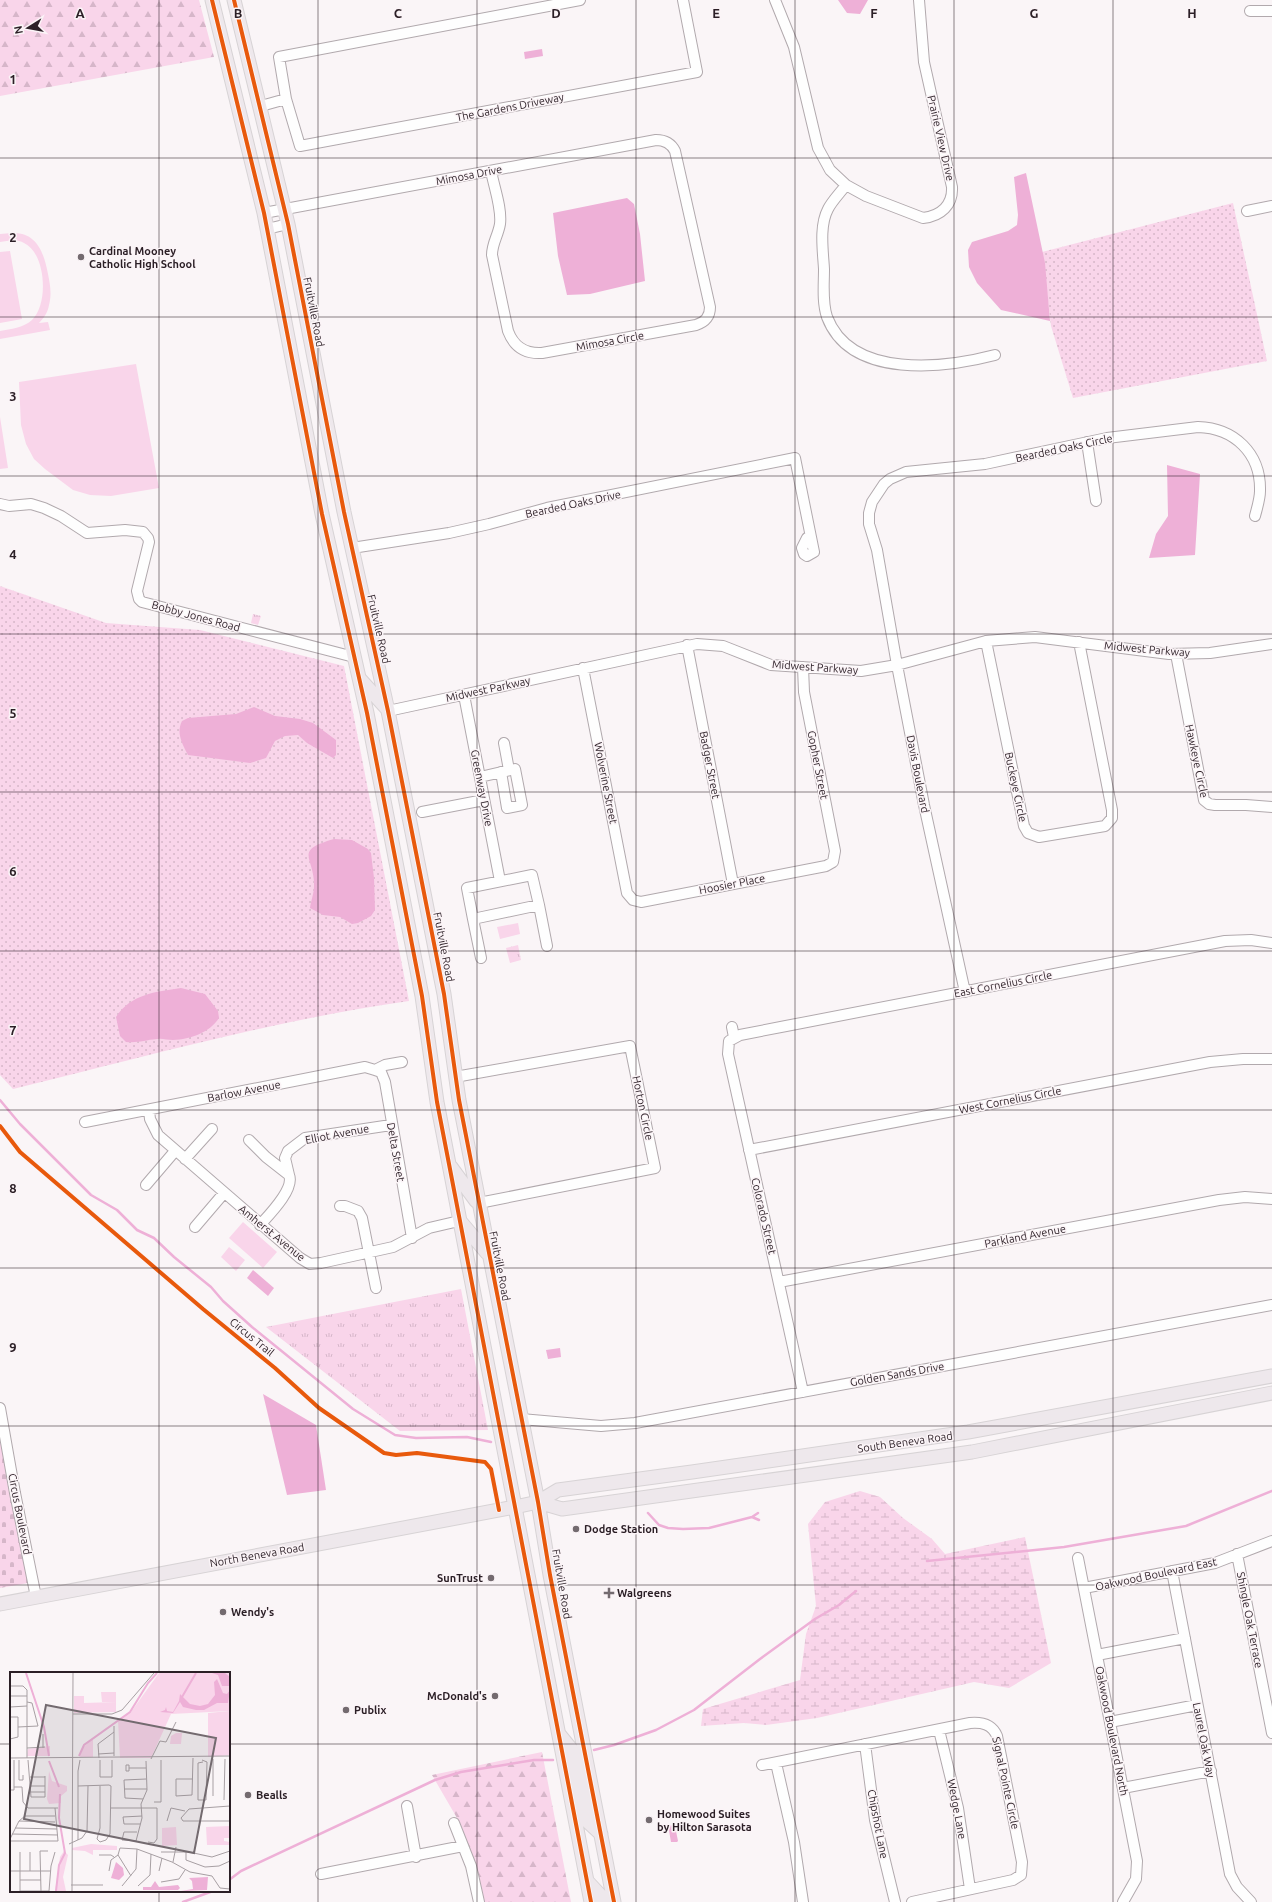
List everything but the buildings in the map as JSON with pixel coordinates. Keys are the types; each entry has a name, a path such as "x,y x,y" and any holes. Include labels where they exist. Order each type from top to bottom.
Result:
{"main road":[{"path":"212,0 264,213 322,514 354,657 422,996 437,1102 459,1221 591,1902"},
{"name":"Fruitville Road","path":"234,0 261,106 288,224 352,548 388,711 444,994 455,1077 488,1255 538,1502 614,1902"},
{"path":"358,678 388,711"},
{"path":"449,1164 479,1203"},
{"path":"459,1221 488,1255"},
{"name":"South Beneva Road","path":"515,1507 538,1502 558,1490 968,1432 1272,1376"},
{"name":"South Beneva Road","path":"538,1502 562,1509 964,1453 1272,1393"},
{"name":"North Beneva Road","path":"0,1604 515,1507"},
{"path":"559,1734 572,1750 588,1822 601,1834"},
{"path":"586,1879 601,1896 602,1902"}],"street":[{"name":"The Gardens Driveway","path":"580,0 279,57 286,100 300,146 697,72 683,0"},
{"name":"Prairie View Drive","path":"775,0 794,47 818,148 830,170 846,185 866,196 923,218 937,215 943,211 951,200 952,187 928,85 924,62 919,0"},
{"path":"1250,11 1272,11"},
{"path":"261,106 286,100"},
{"name":"Mimosa Drive","path":"264,213 656,140 667,142 672,146"},
{"name":"Mimosa Circle","path":"491,171 500,216 500,226 492,247 492,255 508,331 510,337 521,350 534,354 542,353 696,325 705,321 708,317 710,307 675,151 672,146"},
{"path":"846,185 827,210 824,225 824,300 827,317 840,338 850,347 867,356 886,362 908,365 958,364 996,355"},
{"path":"1247,211 1272,206"},
{"path":"267,229 288,224"},
{"name":"Bearded Oaks Circle","path":"878,555 870,531 869,513 875,495 890,479 906,472 985,464 1087,442 1198,427 1215,428 1226,432 1239,441 1254,462 1260,492 1255,516"},
{"path":"1087,442 1096,501"},
{"name":"Bearded Oaks Drive","path":"352,548 457,531 547,508 795,458 811,538"},
{"name":"Bobby Jones Road","path":"0,504 9,506 30,504 44,508 61,516 87,533 125,530 143,532 148,538 149,542 137,591 138,599 142,602 354,657"},
{"name":"Davis Boulevard","path":"878,555 897,665 929,828 965,992"},
{"name":"Midwest Parkway","path":"388,711 687,645 698,644 723,646 771,665 861,670 897,665 986,641 1026,637 1176,654 1215,652 1272,644"},
{"name":"Buckeye Circle","path":"986,641 1024,826 1031,836 1039,837 1105,826 1112,818 1112,810 1079,642"},
{"name":"Badger Street","path":"687,645 733,884"},
{"name":"Hawkeye Circle","path":"1176,654 1204,800 1209,804 1215,805 1272,807"},
{"name":"Gopher Street","path":"803,667 804,692 835,851 833,862"},
{"name":"Wolverine Street","path":"583,668 627,893 630,897"},
{"name":"Greenway Drive","path":"464,695 500,881"},
{"path":"480,776 505,771 504,743"},
{"path":"422,812 484,800"},
{"name":"Hoosier Place","path":"630,897 641,902 826,866 833,862"},
{"path":"481,958 467,888 532,875 546,946"},
{"path":"473,919 538,905"},
{"name":"East Cornelius Circle","path":"732,1035 965,992 1225,941 1251,940 1272,943"},
{"name":"Colorado Street","path":"732,1035 728,1054 803,1392"},
{"name":"Horton Circle","path":"455,1077 630,1046 655,1168 479,1203"},
{"name":"West Cornelius Circle","path":"749,1150 1210,1062 1243,1059 1272,1059"},
{"name":"Barlow Avenue","path":"85,1122 365,1067 375,1070 385,1065 402,1062"},
{"name":"Delta Street","path":"375,1070 381,1072 385,1082 391,1125 412,1238"},
{"name":"Amherst Avenue","path":"149,1110 150,1119 158,1135 260,1225 300,1258 310,1264 392,1248 429,1228 459,1221"},
{"name":"Elliot Avenue","path":"260,1225 287,1192 290,1180 285,1158 288,1151 305,1138 391,1125"},
{"path":"185,1159 212,1129"},
{"path":"248,1140 266,1157 289,1175"},
{"path":"146,1185 175,1151"},
{"path":"195,1227 224,1193"},
{"name":"Parkland Avenue","path":"779,1282 1219,1200 1245,1197 1272,1199"},
{"path":"340,1206 358,1211 362,1218 376,1288"},
{"name":"Golden Sands Drive","path":"521,1419 572,1425 617,1425 1272,1305"},
{"name":"Circus Boulevard","path":"0,1408 36,1597"},
{"name":"Oakwood Boulevard East","path":"1084,1588 1214,1563 1272,1541"},
{"name":"Shingle Oak Terrace","path":"1237,1554 1272,1733"},
{"name":"Oakwood Boulevard North","path":"1078,1558 1138,1870 1135,1883 1123,1902"},
{"name":"Laurel Oak Way","path":"1172,1571 1232,1879 1240,1892 1251,1902"},
{"path":"1097,1655 1185,1638"},
{"path":"1110,1722 1197,1705"},
{"name":"Signal Pointe Circle","path":"762,1765 979,1722 991,1727 997,1736 1022,1862 1021,1875 1013,1880 912,1902"},
{"name":"Wedge Lane","path":"939,1730 958,1808 970,1889"},
{"name":"Chipshot Lane","path":"866,1744 875,1820 895,1902"},
{"path":"776,1763 794,1842 803,1902"},
{"path":"1123,1788 1211,1771"},
{"path":"407,1806 416,1857"},
{"path":"454,1823 470,1866 479,1902"},
{"path":"321,1874 416,1857 463,1846"}],"green space":[{"path":"0,0 199,0 214,57 0,96"},
{"path":"1233,203 1267,361 1073,398 1051,326 1042,252"},
{"path":"12,233 28,236 33,240 38,245 44,259 51,293 48,310 39,323 48,322 50,330 0,339 0,331 13,329 32,320 41,303 43,291 41,268 37,257 31,249 24,243 18,241 0,242 0,234"},
{"path":"10,251 22,319 0,323 0,252"},
{"path":"136,364 159,488 111,496 90,495 73,490 34,459 26,444 21,425 19,382"},
{"path":"0,417 8,468 0,469"},
{"path":"0,586 106,623 200,630 344,666 409,1001 309,1018 259,1029 13,1089 0,1075"},
{"path":"253,614 261,616 258,625 251,623"},
{"path":"518,923 520,934 500,939 497,927"},
{"path":"518,945 521,960 510,963 506,948"},
{"path":"243,1222 277,1252 263,1268 229,1238"},
{"path":"229,1247 245,1260 236,1271 221,1257"},
{"path":"461,1289 488,1430 400,1431 266,1327"},
{"path":"0,1432 10,1494 28,1583 0,1588"},
{"path":"860,1491 880,1497 903,1518 932,1539 945,1554 1025,1537 1051,1663 1009,1688 974,1682 817,1718 766,1725 744,1723 701,1726 703,1709 800,1680 806,1634 816,1606 808,1524 825,1502"},
{"path":"542,1752 571,1902 484,1902 466,1841 457,1818 432,1775"}],"shaded area":[{"path":"838,0 868,0 860,14 847,13"},
{"path":"542,49 543,56 525,59 524,52"},
{"path":"1026,173 1045,263 1050,321 1001,310 977,283 969,267 968,250 972,242 1008,231 1017,225 1018,215 1014,177"},
{"path":"627,198 634,204 640,234 645,281 590,294 567,295 558,256 553,213"},
{"path":"1167,465 1200,474 1195,555 1149,558 1156,534 1168,516"},
{"path":"254,707 275,716 300,719 313,723 336,740 336,755 333,758 307,743 298,735 285,736 275,741 266,758 250,763 188,755 180,734 180,725 182,721 188,718 236,714"},
{"path":"334,839 352,840 368,849 371,853 374,878 375,910 371,916 358,923 352,924 340,917 323,915 310,908 314,886 309,851 321,843"},
{"path":"181,988 205,994 218,1011 219,1018 210,1028 193,1037 173,1040 159,1039 126,1042 120,1036 116,1017 129,1003 144,995"},
{"path":"253,1270 274,1288 268,1296 247,1278"},
{"path":"560,1348 561,1357 548,1359 546,1350"},
{"path":"263,1394 316,1425 326,1490 287,1495"},
{"path":"668,1825 675,1826 677,1842 671,1842"}],"waterway":[{"path":"0,1100 20,1124 91,1195 117,1210 137,1230 154,1238 174,1257 211,1287 223,1301 252,1327 353,1409 395,1435 416,1438 467,1437 491,1442"},
{"path":"927,1561 1064,1547 1186,1526 1272,1491"},
{"path":"648,1513 659,1525 668,1528 683,1529 709,1528 752,1517 758,1513"},
{"path":"752,1517 759,1520"},
{"path":"594,1750 614,1745 656,1730 694,1710 760,1659 815,1619 839,1605 856,1591"},
{"path":"230,1879 241,1871 435,1780 461,1772 534,1760 553,1760"},
{"path":"183,1902 210,1892"}],"cycle path":[{"path":"212,0 264,213 322,514 367,713 422,996 437,1102 591,1902"},
{"path":"234,0 288,224 344,512 388,711 444,994 459,1100 538,1502 550,1575 614,1902"},
{"name":"Circus Trail","path":"0,1126 20,1152 203,1309 275,1368 319,1408 384,1453 396,1455 417,1453 485,1462 491,1469 499,1510"}],"place":[{"name":"Cardinal Mooney Catholic High School","path":"81,257"},
{"name":"Dodge Station","path":"576,1529"},
{"name":"SunTrust","path":"491,1578"},
{"name":"Walgreens","path":"609,1593"},
{"name":"Wendy's","path":"223,1612"},
{"name":"McDonald's","path":"495,1696"},
{"name":"Publix","path":"346,1710"},
{"name":"Bealls","path":"248,1795"},
{"name":"Homewood Suites by Hilton Sarasota","path":"649,1820"}]}
